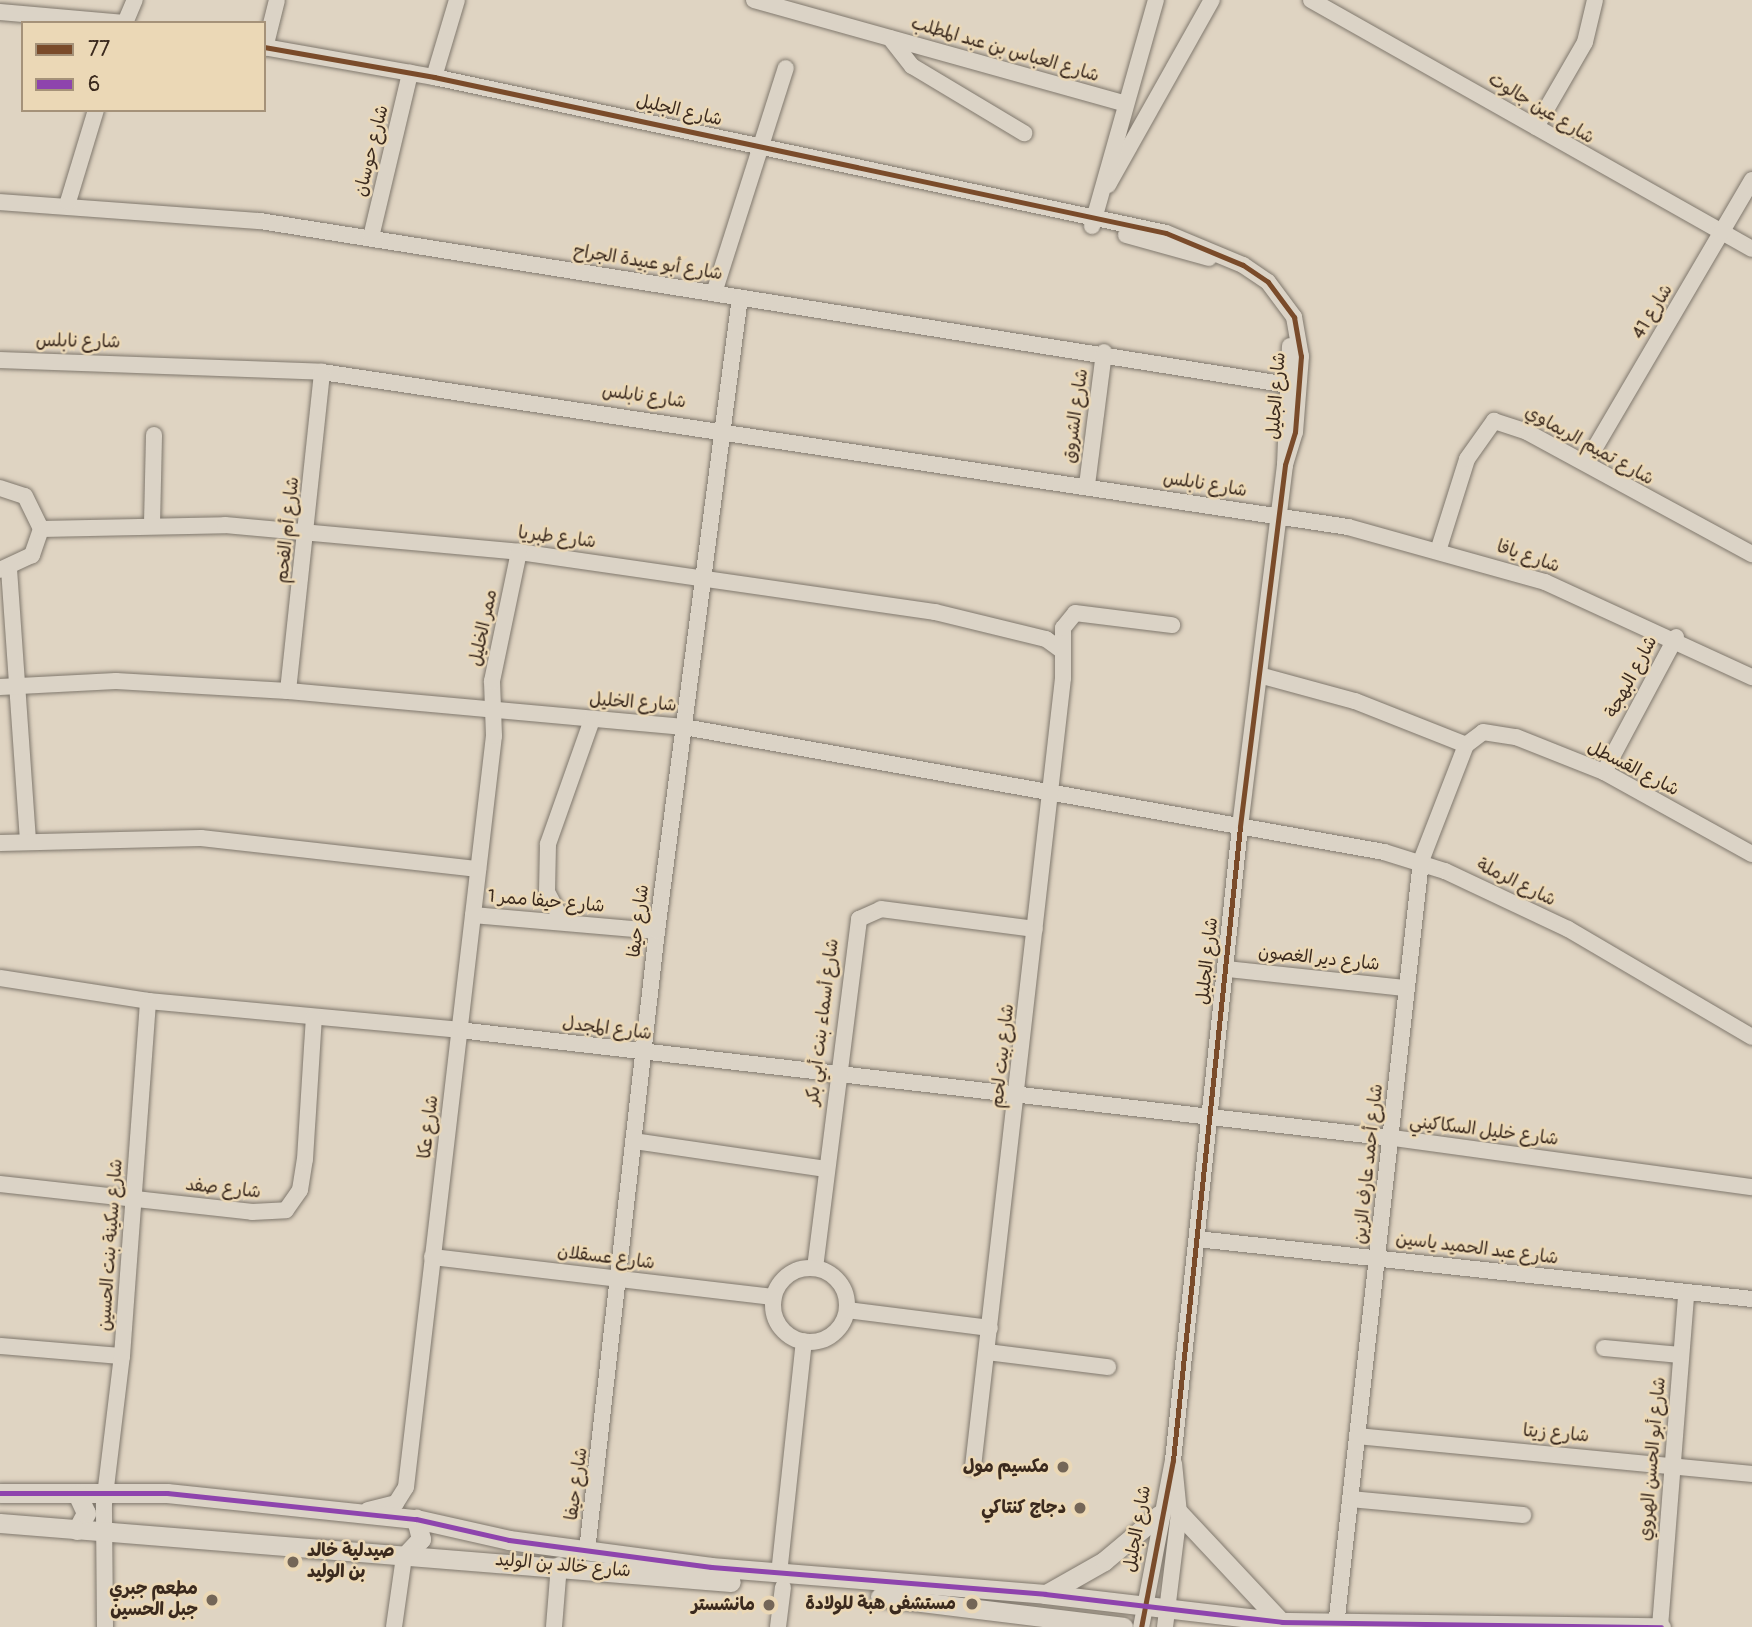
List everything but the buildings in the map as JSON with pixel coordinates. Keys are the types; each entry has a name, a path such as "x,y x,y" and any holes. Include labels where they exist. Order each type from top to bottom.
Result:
{"main road":[{"name":"شارع خالد بن الوليد","path":"0,1493 78,1494 108,1490 416,1519 587,1551 1045,1622 1124,1627"},
{"path":"77,1530 86,1513 78,1494"},
{"path":"1179,1513 1282,1622"},
{"path":"1045,1594 1104,1561 1159,1515"},
{"path":"404,1557 421,1539 416,1519"},
{"name":"شارع خالد بن الوليد","path":"0,1523 404,1557 781,1581 1045,1594 1144,1605 1166,1617 1336,1626 1660,1627"}],"street":[{"path":"126,21 135,0"},
{"path":"266,41 277,0"},
{"path":"435,77 457,0"},
{"name":"شارع العباس بن عبد المطلب","path":"754,0 1124,103"},
{"path":"1092,216 1124,103 1152,23 1156,0"},
{"path":"1152,23 1168,0"},
{"path":"1092,216 1212,0"},
{"name":"شارع عين جالوت","path":"1311,0 1752,249"},
{"path":"1536,127 1585,42 1595,0"},
{"path":"0,12 102,21"},
{"path":"890,38 912,66 1024,133"},
{"name":"شارع الجليل","path":"266,48 435,77 757,149 1092,216 1189,239 1243,265 1280,299 1294,317 1301,356 1295,432 1285,466"},
{"path":"714,293 757,149 786,68"},
{"name":"شارع حوسان","path":"370,237 410,73"},
{"path":"68,202 95,112"},
{"name":"شارع 41","path":"1586,463 1752,180"},
{"name":"شارع أبو عبيدة الجراح","path":"0,202 68,202 370,237 1104,352 1288,385"},
{"name":"شارع الجليل","path":"1092,216 1213,260 1264,289 1290,340 1285,466 1240,827 1173,1460 1159,1515 1141,1627"},
{"name":"شارع حيفا","path":"587,1551 620,1279 657,931 740,297"},
{"name":"شارع الشروق","path":"1087,485 1104,352"},
{"name":"شارع نابلس","path":"0,360 322,372 721,428 1278,517"},
{"name":"شارع أم الفحم","path":"288,691 308,530 322,372"},
{"name":"شارع تميم الريماوي","path":"1439,548 1467,459 1494,421 1586,463 1752,554"},
{"path":"152,524 154,435"},
{"path":"0,488 25,496 41,529 32,555 4,570 8,686 28,840"},
{"name":"شارع يافا","path":"1278,517 1439,548 1545,582 1675,637 1752,677"},
{"name":"شارع طبريا","path":"41,529 152,524 308,530 519,552 704,576 935,612 1045,639 1060,649"},
{"name":"ممر الخليل","path":"495,711 492,681 519,552"},
{"path":"1060,649 1063,628 1075,613 1172,625"},
{"name":"شارع البهجة","path":"1604,772 1675,637"},
{"name":"شارع بيت لحم","path":"973,1467 1018,1098 1063,678 1060,649"},
{"path":"1259,675 1355,701 1466,745"},
{"name":"شارع الخليل","path":"8,686 116,681 288,691 684,727 1240,827"},
{"name":"شارع عكا","path":"356,1513 396,1503 406,1487 495,711"},
{"path":"563,922 547,892 548,844 592,720"},
{"name":"شارع القسطل","path":"1466,745 1492,731 1604,772 1752,854"},
{"name":"شارع أحمد عارف الزين","path":"1336,1626 1393,1138 1421,861 1466,745"},
{"name":"شارع الرملة","path":"1240,827 1421,861 1639,966 1752,1037"},
{"path":"0,843 28,840 201,838 478,869"},
{"name":"شارع أسماء بنت أبي بكر","path":"815,1268 835,1077 859,919 881,909 1035,929"},
{"name":"شارع حيفا ممر 1","path":"473,915 657,931"},
{"name":"شارع دير الغصون","path":"1227,969 1406,989"},
{"name":"شارع المجدل","path":"0,978 148,1001 459,1030 835,1077 1210,1118"},
{"name":"شارع سكينة بنت الحسين","path":"105,1627 108,1490 122,1356 148,1001"},
{"name":"شارع صفد","path":"0,1184 273,1213 295,1203 305,1159 314,1017"},
{"name":"شارع خليل السكاكيني","path":"1210,1118 1393,1138 1752,1187"},
{"path":"634,1141 825,1169"},
{"name":"شارع عبد الحميد ياسين","path":"1197,1239 1378,1257 1686,1294 1752,1299"},
{"name":"شارع عسقلان","path":"432,1257 774,1297"},
{"path":"815,1268 836,1278 847,1310 832,1335 804,1341 780,1326 774,1297 789,1275 815,1268"},
{"name":"شارع أبو الحسن الهروي","path":"1660,1627 1686,1294"},
{"path":"847,1310 990,1328"},
{"path":"778,1627 804,1341"},
{"path":"0,1346 122,1356"},
{"path":"1604,1348 1681,1355"},
{"path":"987,1352 1108,1367"},
{"name":"شارع زيتا","path":"1357,1436 1752,1474"},
{"name":"شارع الجليل","path":"1166,1617 1179,1513 1173,1460"},
{"path":"1350,1499 1523,1515"},
{"path":"394,1627 404,1557"},
{"path":"554,1627 559,1565"}],"transit line":[{"name":"77","path":"266,47 434,77 1166,233 1243,265 1268,282 1294,317 1301,356 1295,432 1285,465 1240,827 1173,1460 1141,1627"},
{"name":"6","path":"0,1493 167,1493 416,1519 509,1540 711,1567 1045,1594 1282,1622 1661,1627"}],"place":[{"name":"مكسيم مول","path":"1063,1467"},
{"name":"دجاج كنتاكي","path":"1080,1508"},
{"name":"صيدلية خالد بن الوليد","path":"293,1562"},
{"name":"مطعم جبري جبل الحسين","path":"212,1600"},
{"name":"مستشفى هبة للولادة","path":"972,1604"},
{"name":"مانشستر","path":"769,1605"}]}
